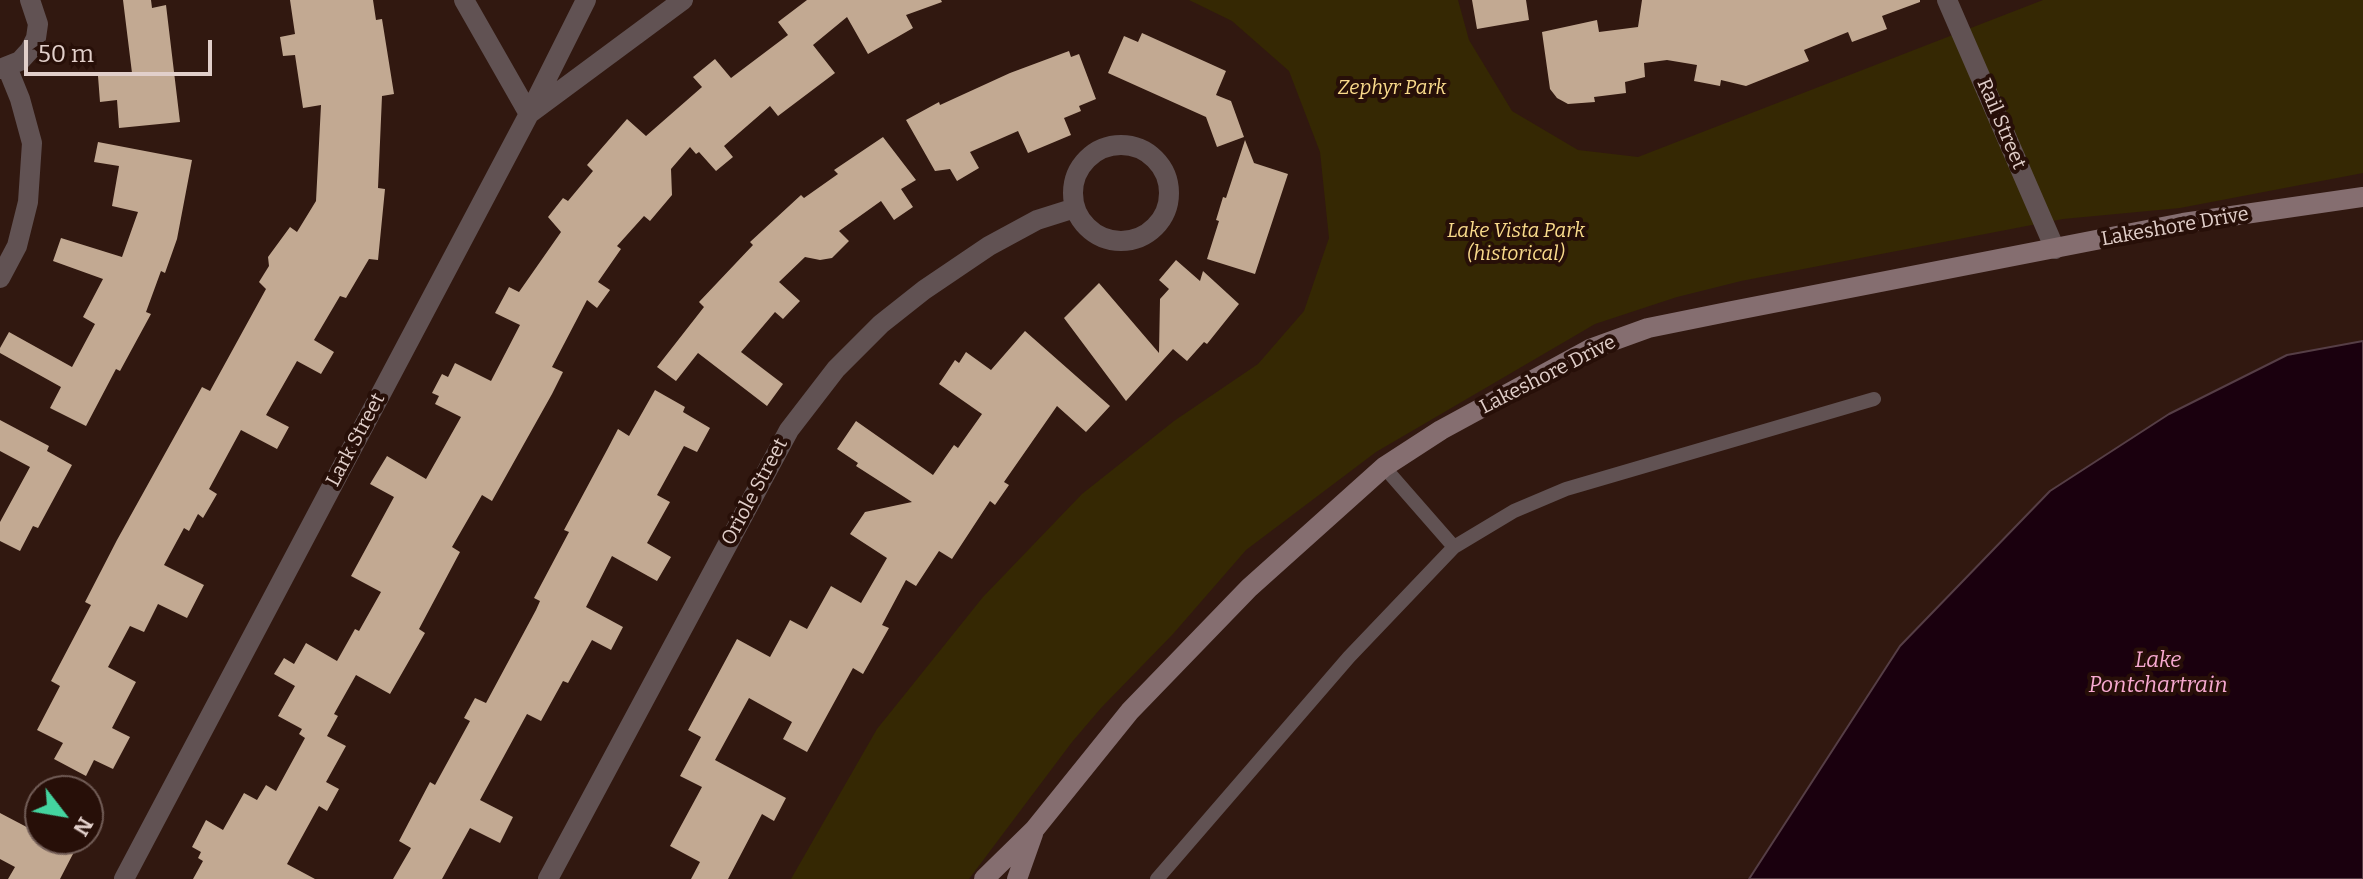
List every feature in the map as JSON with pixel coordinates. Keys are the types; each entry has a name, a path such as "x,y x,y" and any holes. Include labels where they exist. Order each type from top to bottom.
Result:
{"street":[{"path":"0,278 17,246 28,202 32,143 20,99 4,68 20,61 36,38 38,24 30,0"},
{"path":"464,0 529,114 683,0"},
{"name":"Lark Street","path":"124,879 529,114 586,0"},
{"name":"Rail Street","path":"1947,0 2055,249"},
{"path":"1106,146 1136,146 1160,164 1167,177 1170,192 1160,221 1150,232 1136,238 1121,241 1106,239 1082,221 1075,208 1075,178 1082,164 1106,146"},
{"name":"Lakeshore Drive","path":"984,879 1034,830 1130,711 1249,588 1384,467 1441,430 1590,349 1648,328 2183,223 2363,197"},
{"name":"Oriole Street","path":"548,879 789,430 827,381 881,324 924,290 1025,226 1075,208"},
{"name":"Lakeshore Drive","path":"1017,879 1034,830"}],"lane":[{"path":"1157,879 1349,657 1454,547 1514,511 1566,489 1874,399"},
{"path":"1384,467 1454,547"}],"green space":[{"name":"Lake Vista Park (historical)","path":"1189,0 1458,0 1469,40 1512,111 1578,150 1638,157 2043,0 2363,0 2363,173 2180,208 2063,219 1741,281 1677,297 1595,324 1376,452 1246,550 1072,742 969,879 791,879 877,729 983,597 1082,494 1174,421 1258,364 1304,311 1329,238 1320,152 1289,71 1232,21"}],"water":[{"name":"Lake Pontchartrain","path":"2363,341 2363,879 1749,879 1900,646 2050,491 2169,414 2287,355"}],"building":[{"path":"123,0 151,0 152,8 166,5 180,122 119,128 117,100 100,102 98,76 132,73"},
{"path":"290,0 373,0 376,20 382,19 394,94 382,96 378,188 385,189 378,260 369,259 346,298 340,296 314,340 334,352 321,374 297,361 266,415 289,427 277,449 241,430 209,489 217,494 203,518 198,514 189,531 184,528 164,565 204,585 187,618 158,604 144,632 130,626 108,667 136,682 112,728 130,737 113,769 94,760 84,775 54,759 63,743 37,730 60,686 51,681 91,605 85,602 117,540 202,387 210,391 266,289 259,282 269,266 268,257 290,227 297,232 316,201 321,105 303,108 295,55 283,56 280,37 295,34"},
{"path":"807,0 942,2 906,15 913,28 868,54 847,17 813,45 835,73 778,116 770,106 724,146 733,157 716,171 699,152 696,154 690,147 671,169 672,195 650,221 644,216 617,246 621,249 598,282 610,290 597,308 587,300 552,367 563,372 552,394 492,501 482,495 452,547 460,552 419,629 425,633 390,694 356,675 334,714 338,716 327,736 346,746 326,782 339,789 327,811 319,806 287,864 315,879 193,879 203,861 198,858 201,852 192,847 206,820 223,830 244,793 257,800 266,785 276,791 305,738 299,734 302,729 278,716 295,686 274,674 284,658 294,664 306,643 337,661 355,629 359,631 381,592 351,576 394,497 370,484 387,456 426,479 461,417 435,404 439,396 432,393 442,374 448,377 455,363 491,381 520,325 495,313 509,287 519,292 561,232 548,217 563,198 568,201 593,171 587,165 627,119 646,136 702,87 693,77 715,59 731,78 788,35 778,22"},
{"path":"1472,0 1526,0 1529,20 1477,29"},
{"path":"1642,0 1920,2 1882,16 1887,29 1852,42 1848,32 1804,50 1809,61 1746,86 1721,80 1720,86 1694,81 1697,65 1667,60 1644,63 1645,77 1625,82 1626,93 1594,97 1595,102 1568,104 1557,98 1550,89 1542,32 1597,20 1599,32 1638,27"},
{"path":"1142,33 1226,71 1216,95 1231,101 1244,137 1217,147 1206,117 1108,73 1124,36 1138,42"},
{"path":"1069,51 1071,57 1079,54 1096,99 1079,106 1081,111 1064,118 1071,135 1028,153 1018,131 970,152 979,168 957,181 950,169 935,171 906,120 939,102 940,105 1010,73"},
{"path":"883,137 916,180 901,189 913,207 894,220 881,201 839,231 849,241 832,258 820,260 805,257 779,282 800,301 783,319 775,312 741,352 783,384 767,406 698,353 676,381 657,367 704,307 699,302 753,245 750,242 801,195 804,198 838,174 834,170"},
{"path":"1245,140 1254,163 1288,174 1255,274 1207,259 1223,197 1226,198"},
{"path":"98,142 192,160 177,239 146,312 151,314 120,371 116,369 86,426 50,408 61,387 0,353 0,348 9,332 72,367 95,324 83,317 103,279 53,261 61,238 122,257 138,212 112,206 119,166 94,162"},
{"path":"1176,260 1200,281 1203,271 1239,304 1207,344 1204,342 1187,361 1173,349 1126,401 1064,318 1099,283 1159,353 1160,299 1169,289 1159,280"},
{"path":"1025,331 1110,406 1086,432 1057,406 1004,482 1009,485 995,505 990,501 952,559 939,551 916,586 906,580 882,625 889,628 863,674 853,668 807,752 783,739 792,722 749,698 715,760 786,798 774,821 762,814 728,879 691,879 700,862 670,846 702,787 680,776 701,737 688,730 737,639 770,657 790,620 807,629 831,586 861,603 887,558 850,534 865,512 912,502 856,466 858,463 837,449 856,421 933,475 954,445 958,448 982,414 939,384 955,360 959,363 966,352 991,370"},
{"path":"655,390 685,407 683,412 710,428 697,452 684,446 657,495 670,502 647,543 671,557 657,581 612,556 586,607 623,627 611,650 592,640 568,683 563,681 541,721 527,714 480,800 513,817 500,843 470,828 442,879 393,879 411,848 399,841 430,782 435,785 470,721 464,718 475,698 486,703 536,610 540,601 534,598 569,532 564,530 618,429 629,436"},
{"path":"0,420 49,446 47,451 72,465 38,528 33,526 20,551 0,541 0,522 30,467 0,451"},
{"path":"0,813 24,826 24,855 72,855 60,879 8,879 15,867 0,859"}],"park label":[{"name":"Zephyr Park","path":"1392,88"}]}
